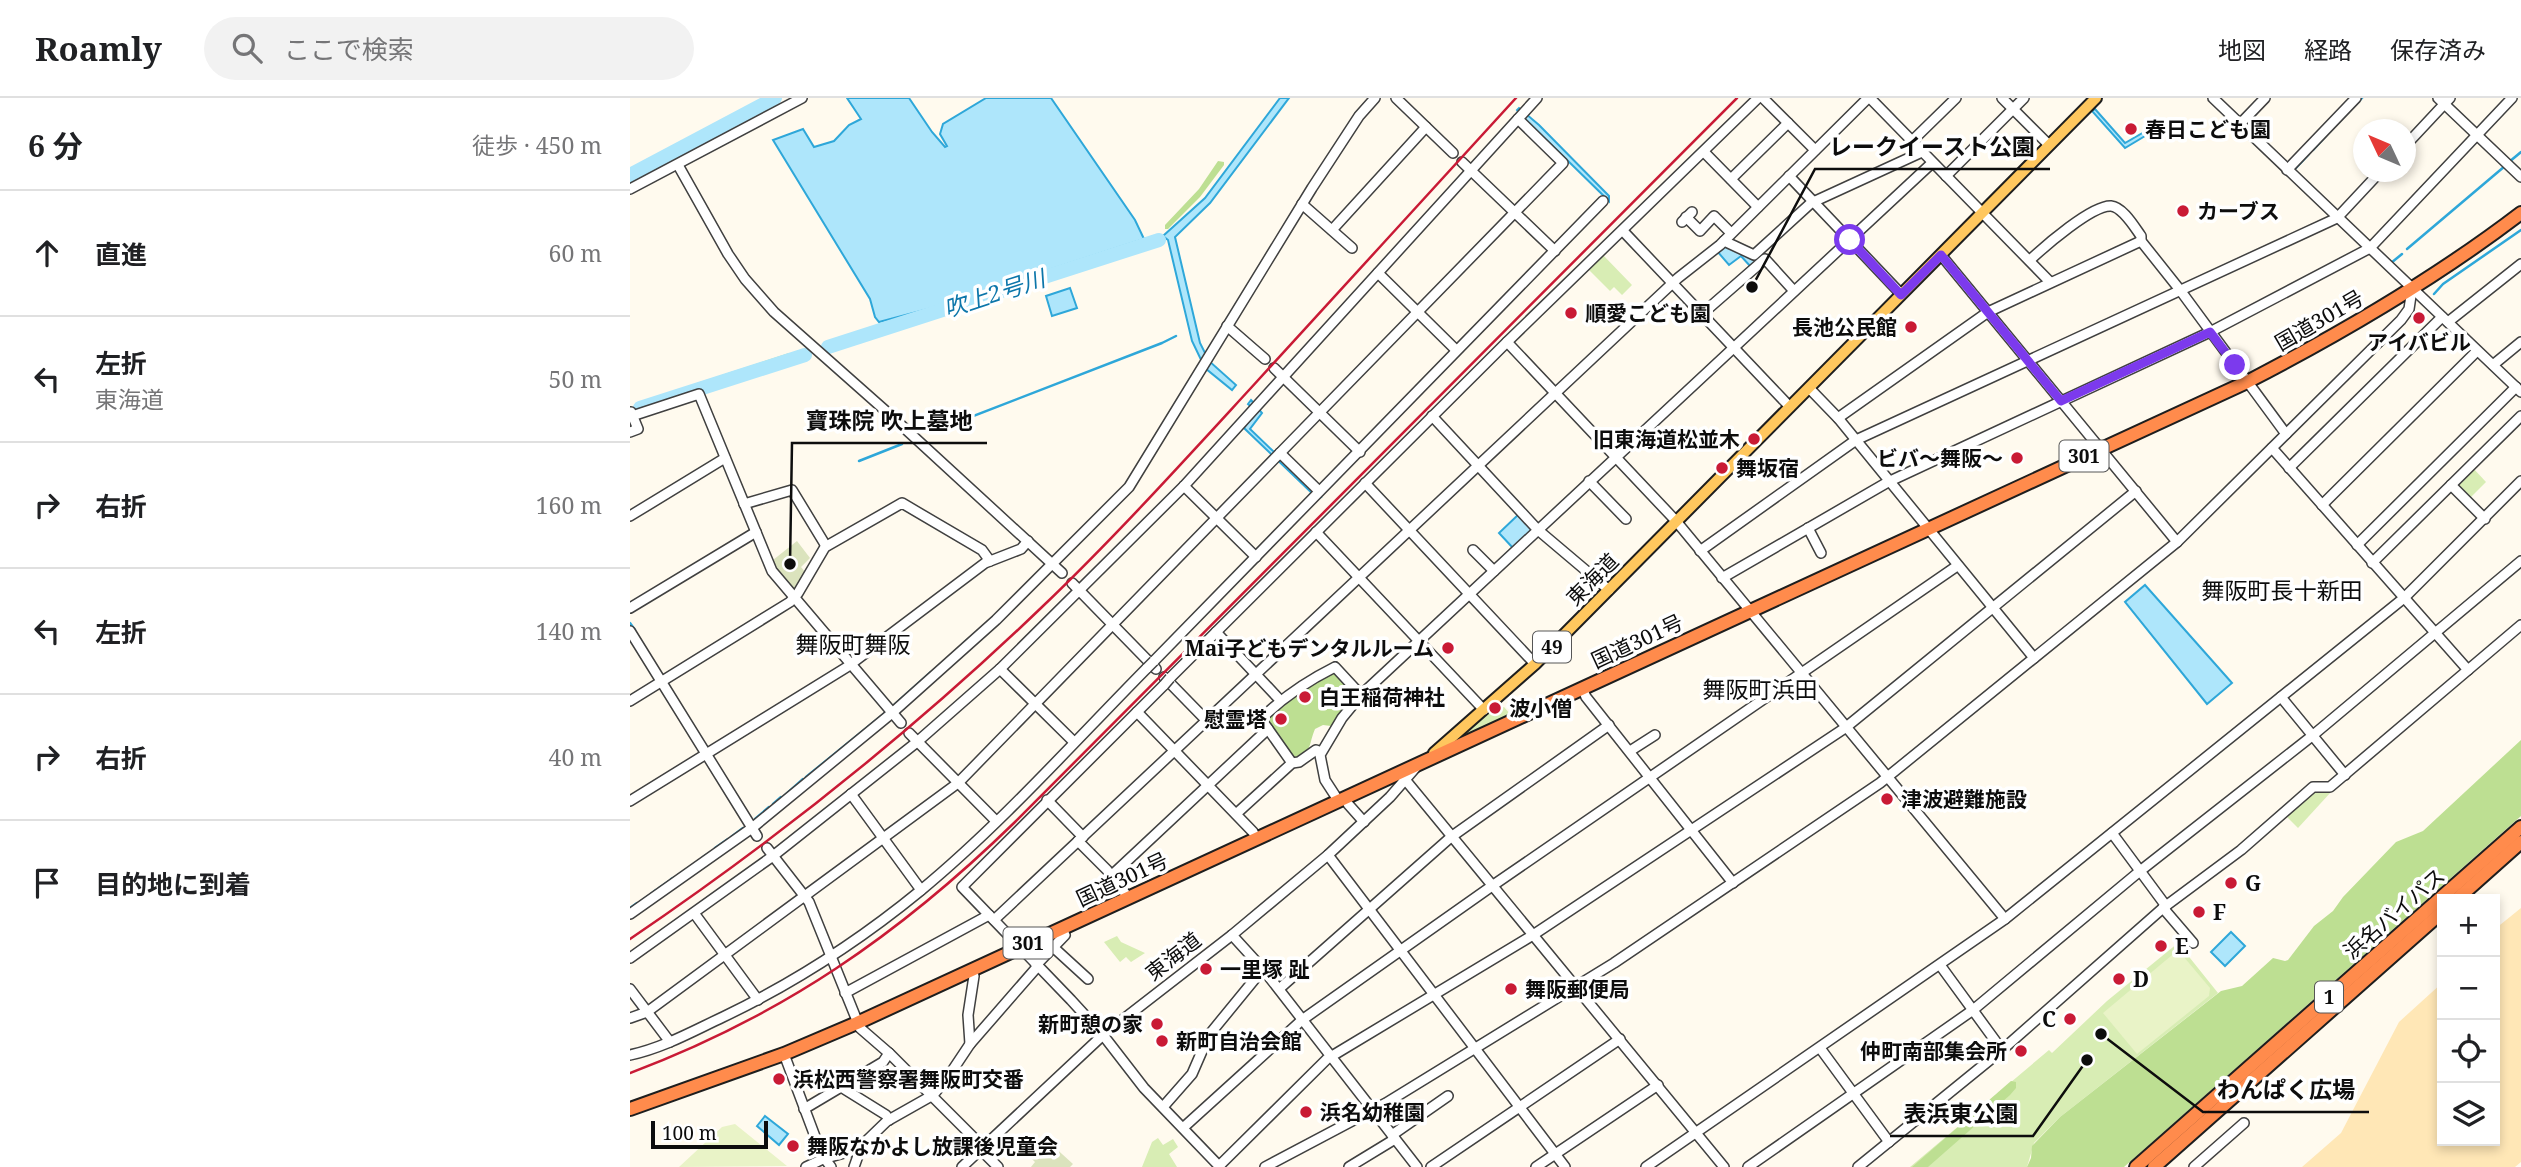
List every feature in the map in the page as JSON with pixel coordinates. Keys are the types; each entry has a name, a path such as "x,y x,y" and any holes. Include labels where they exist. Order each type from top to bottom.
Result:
{"highway":[{"name":"国道301号","path":"630,1109 784,1054 856,1023 1256,838 1403,776 1420,763 2247,382 2412,289 2521,213"},
{"name":"浜名バイパス","path":"2136,1167 2521,827"},
{"name":"浜名バイパス","path":"2463,894 2521,842"},
{"name":"浜名バイパス","path":"2154,1167 2437,916"}],"main road":[{"name":"東海道","path":"1420,763 1535,664 2096,98"}],"street":[{"path":"630,189 802,98"},
{"path":"630,914 755,832 963,650 1132,484 1302,204 1359,116 1375,98"},
{"path":"1396,98 1453,153"},
{"path":"630,958 694,914 770,852 851,794 917,742 1000,669 1184,486 1537,98"},
{"path":"1758,98 1432,416 962,887 1103,1035 1144,1088 1184,1127 1219,1167 1331,1056 1533,935 1845,728 2136,491"},
{"path":"1763,98 1815,150"},
{"path":"845,993 992,917 1081,839 1673,283 1724,241 1869,98 2050,282"},
{"path":"1912,141 1956,98"},
{"path":"2003,98 2049,145"},
{"path":"1946,176 2024,98"},
{"path":"2213,98 2519,390 2357,545"},
{"path":"2240,124 2265,98"},
{"path":"2287,170 2356,98"},
{"path":"1722,578 1888,482 2210,332 2370,248 2512,98"},
{"path":"2416,133 2444,100 2521,177"},
{"path":"630,1018 647,1012 958,783 1563,163 1522,116"},
{"path":"1731,179 1788,123"},
{"path":"1332,230 1426,127"},
{"path":"1704,152 1758,207"},
{"path":"1724,241 1754,255 1813,202 1922,152"},
{"path":"1462,162 1555,250"},
{"path":"1364,822 1325,780 1320,760 1321,752 1347,711 1615,456 1932,163"},
{"path":"678,164 727,254 769,307 1062,573"},
{"path":"1789,176 1901,295"},
{"path":"1700,551 1856,440 2337,218 2371,182"},
{"path":"630,1055 670,1042 758,1000 830,957 921,890 996,821 1152,666 1603,201"},
{"path":"1302,204 1352,248"},
{"path":"2030,260 2082,217 2115,206 2130,220 2141,236 2141,241 2286,434"},
{"path":"1687,217 1700,231 1714,216 1731,233"},
{"path":"1623,231 1790,407"},
{"path":"1838,418 1987,312 2141,241"},
{"path":"1941,255 2177,542"},
{"path":"1702,314 1765,259 1794,291"},
{"path":"2289,467 2445,320 2521,264"},
{"path":"1378,273 1456,350"},
{"path":"1265,1167 1373,1110 1576,986 1733,883 1888,776 2177,542 2401,320 2409,309 2412,289"},
{"path":"1227,326 1265,359"},
{"path":"1507,342 1676,522 2005,919"},
{"path":"2493,365 2521,342"},
{"path":"2322,505 2477,351"},
{"path":"1274,368 1360,452"},
{"path":"1809,388 1838,418 2034,658"},
{"path":"630,432 638,429 631,414 699,394 772,571 901,723"},
{"path":"1432,416 1538,530 1609,590"},
{"path":"2372,563 2521,416"},
{"path":"2272,448 2468,670"},
{"path":"1278,455 1317,493"},
{"path":"630,516 726,458"},
{"path":"1589,481 1626,519"},
{"path":"1646,1167 2005,919 2404,598 2521,481"},
{"path":"1365,483 1535,664"},
{"path":"2451,485 2485,519"},
{"path":"1184,486 1256,557"},
{"path":"744,504 792,490 827,546"},
{"path":"630,701 794,598 827,546 902,503 982,550 990,561"},
{"path":"1808,528 1821,554"},
{"path":"630,608 756,531"},
{"path":"1316,531 1484,710"},
{"path":"630,801 850,664 990,561 1021,549 1028,541"},
{"path":"1473,550 1493,571"},
{"path":"1748,1167 1973,1010 2140,871 2312,736 2521,561"},
{"path":"1184,1127 1302,1020 1650,776 1957,566"},
{"path":"1072,583 1152,666"},
{"path":"1858,1167 2002,1050 2164,907 2241,850 2313,788 2330,788 2521,625"},
{"path":"630,631 755,832"},
{"path":"1216,632 1280,700"},
{"path":"1292,763 1261,719 1280,700 1335,667 1361,695"},
{"path":"1000,669 1074,742"},
{"path":"1166,680 1207,721"},
{"path":"1582,688 1586,697 1733,883"},
{"path":"2281,697 2344,775"},
{"path":"1137,712 1256,838"},
{"path":"1279,989 1451,837 1609,725"},
{"path":"1111,876 1268,729"},
{"path":"909,733 996,821"},
{"path":"1630,751 1655,735"},
{"path":"1236,814 1292,763 1299,762 1316,750 1321,752"},
{"path":"1403,776 1724,1167"},
{"name":"東海道","path":"962,1167 1103,1035 1232,935 1328,855 1364,822 1403,776"},
{"path":"851,794 921,890"},
{"path":"1047,800 1128,897"},
{"path":"2112,833 2193,943"},
{"path":"770,852 809,902 856,1023 933,1095 998,1167"},
{"path":"1328,855 1565,1167"},
{"path":"694,914 758,1000"},
{"path":"806,1167 825,1158 858,1149 889,1120 933,1095 970,1044 1065,935 1061,928"},
{"path":"1232,935 1264,969 1417,1167"},
{"path":"1053,947 1088,979"},
{"path":"1940,965 2002,1050"},
{"path":"1163,1107 1192,1074 1204,1043 1212,1031 1264,969"},
{"path":"970,1044 968,1015 974,976 971,970"},
{"path":"630,989 670,1042"},
{"path":"1431,1167 1620,1039"},
{"path":"1820,1048 1889,1142"},
{"path":"804,1109 883,1062 889,1053"},
{"path":"784,1054 804,1109 831,1167"},
{"path":"1536,1167 1658,1085"},
{"path":"841,1087 886,1115 889,1120"},
{"path":"1349,1167 1448,1096"},
{"path":"2194,1167 2244,1124"},
{"path":"854,1167 858,1149"},
{"path":"1285,1157 1291,1167"}],"green space":[{"path":"1218,161 1224,162 1224,165 1200,197 1165,229 1165,225 1199,189"},
{"path":"1603,255 1632,285 1622,295 1614,287 1610,291 1588,269"},
{"path":"792,354 790,357 652,400 654,397"},
{"path":"2473,468 2486,482 2470,498 2458,483"},
{"path":"797,541 810,558 801,567 806,573 795,591 773,560"},
{"path":"1334,671 1352,690 1352,696 1331,726 1323,725 1315,729 1309,747 1295,760 1266,721 1266,717 1282,701"},
{"path":"1498,702 1501,708 1504,707 1511,715 1468,735 1466,731"},
{"path":"2521,740 2521,816 2124,1167 2027,1167 2032,1146 2060,1117 2221,991 2242,986 2273,958 2288,960 2314,926 2333,911 2396,842 2423,831"},
{"path":"2314,792 2331,792 2298,828 2286,816"},
{"path":"1117,936 1121,942 1145,953 1131,962 1126,957 1120,962 1104,942"},
{"path":"2178,943 2218,993 2060,1117 2034,1143 2027,1167 1910,1167 2049,1050 2052,1053 2107,1001"},
{"path":"2178,950 2210,988 2209,996 2137,1054 2103,1013"},
{"path":"2011,1081 2016,1082 2016,1088 2010,1095 1928,1167 1912,1167"},
{"path":"735,1124 787,1166 679,1167 722,1127"},
{"path":"1158,1138 1163,1145 1173,1139 1178,1147 1169,1154 1177,1167 1142,1167 1152,1142"},
{"path":"1051,1144 1073,1164 1070,1167 1031,1167 1035,1162 1032,1159 1045,1146"}],"sand":[{"path":"2521,908 2521,1162 2515,1167 2302,1167 2341,1133 2399,1022 2437,988 2437,1146 2500,1146 2500,925"}],"water":[{"path":"847,98 909,98 945,147 947,146 940,134 943,124 986,98 1051,98 1135,220 1144,239 932,308 879,322 870,299 773,140 803,129 814,147 834,141 849,125 861,119"},
{"path":"1280,98 1289,98 1210,203 1175,237 1200,343 1209,361 1236,385 1232,390 1205,368 1192,341 1168,240 1163,236 1205,198"},
{"path":"1519,108 1609,196 1609,201 1520,114 1517,110"},
{"path":"2095,109 2125,143 2158,124 2160,127 2125,148 2092,111"},
{"path":"1724,246 1753,258 1759,254 1762,258 1751,267 1741,256 1729,265 1717,251"},
{"path":"1070,288 1077,308 1052,316 1046,296"},
{"path":"1251,400 1262,413 1250,429 1321,497 1318,499 1244,428 1256,411 1248,404"},
{"path":"1520,513 1533,530 1513,548 1499,533"},
{"path":"2145,585 2232,683 2207,704 2125,602"},
{"path":"2231,932 2245,946 2225,966 2211,952"},
{"path":"765,1116 788,1134 779,1145 757,1126"}],"waterway":[{"path":"630,175 775,98"},
{"path":"2337,124 2362,98"},
{"path":"2313,150 2334,127"},
{"path":"2509,162 2521,152"},
{"path":"2294,170 2309,154"},
{"path":"2407,249 2505,166"},
{"path":"2434,294 2443,284 2521,230"},
{"name":"吹上2号川","path":"828,347 1159,240"},
{"path":"2391,263 2402,254"},
{"path":"932,432 1176,336"},
{"name":"吹上2号川","path":"640,408 805,355"},
{"path":"859,461 902,444"},
{"path":"630,623 635,630"},
{"path":"960,647 967,640"},
{"path":"892,707 931,672"},
{"path":"806,777 885,713"},
{"path":"784,796 803,779"},
{"path":"773,804 781,797"},
{"path":"755,819 769,807"},
{"path":"731,837 743,828"},
{"path":"715,848 728,839"},
{"path":"703,857 709,853"},
{"path":"678,875 698,861"},
{"path":"671,879 675,877"},
{"path":"659,888 669,881"},
{"path":"651,894 656,890"},
{"path":"640,902 648,896"},
{"path":"630,908 637,903"}],"railway":[{"path":"630,939 791,823 894,740 994,653 1095,554 1173,472 1516,98"},
{"path":"630,1073 738,1026 836,969 927,901 971,863 1737,98"}],"place":[{"name":"春日こども園","path":"2131,129"},
{"name":"カーブス","path":"2183,211"},
{"name":"レークイースト公園","path":"1752,287"},
{"name":"順愛こども園","path":"1571,313"},
{"name":"アイバビル","path":"2419,318"},
{"name":"長池公民館","path":"1911,327"},
{"name":"旧東海道松並木","path":"1754,439"},
{"name":"ビバ～舞阪～","path":"2017,458"},
{"name":"舞坂宿","path":"1722,468"},
{"name":"寶珠院 吹上墓地","path":"790,564"},
{"name":"Mai子どもデンタルルーム","path":"1448,648"},
{"name":"白王稲荷神社","path":"1305,697"},
{"name":"波小僧","path":"1495,708"},
{"name":"慰霊塔","path":"1281,719"},
{"name":"津波避難施設","path":"1887,799"},
{"name":"G","path":"2231,883"},
{"name":"F","path":"2199,912"},
{"name":"E","path":"2161,946"},
{"name":"一里塚 趾","path":"1206,969"},
{"name":"D","path":"2119,979"},
{"name":"舞阪郵便局","path":"1511,989"},
{"name":"C","path":"2070,1019"},
{"name":"新町憩の家","path":"1157,1024"},
{"name":"わんぱく広場","path":"2101,1034"},
{"name":"新町自治会館","path":"1162,1041"},
{"name":"仲町南部集会所","path":"2021,1051"},
{"name":"表浜東公園","path":"2087,1060"},
{"name":"浜松西警察署舞阪町交番","path":"779,1079"},
{"name":"浜名幼稚園","path":"1306,1112"},
{"name":"舞阪なかよし放課後児童会","path":"793,1146"}],"district":[{"name":"舞阪町長十新田","path":"2282,590"},
{"name":"舞阪町舞阪","path":"853,644"},
{"name":"舞阪町浜田","path":"1760,689"}],"route":[{"path":"1850,240 1901,295 1941,255 2061,401 2210,332 2235,365"}]}
